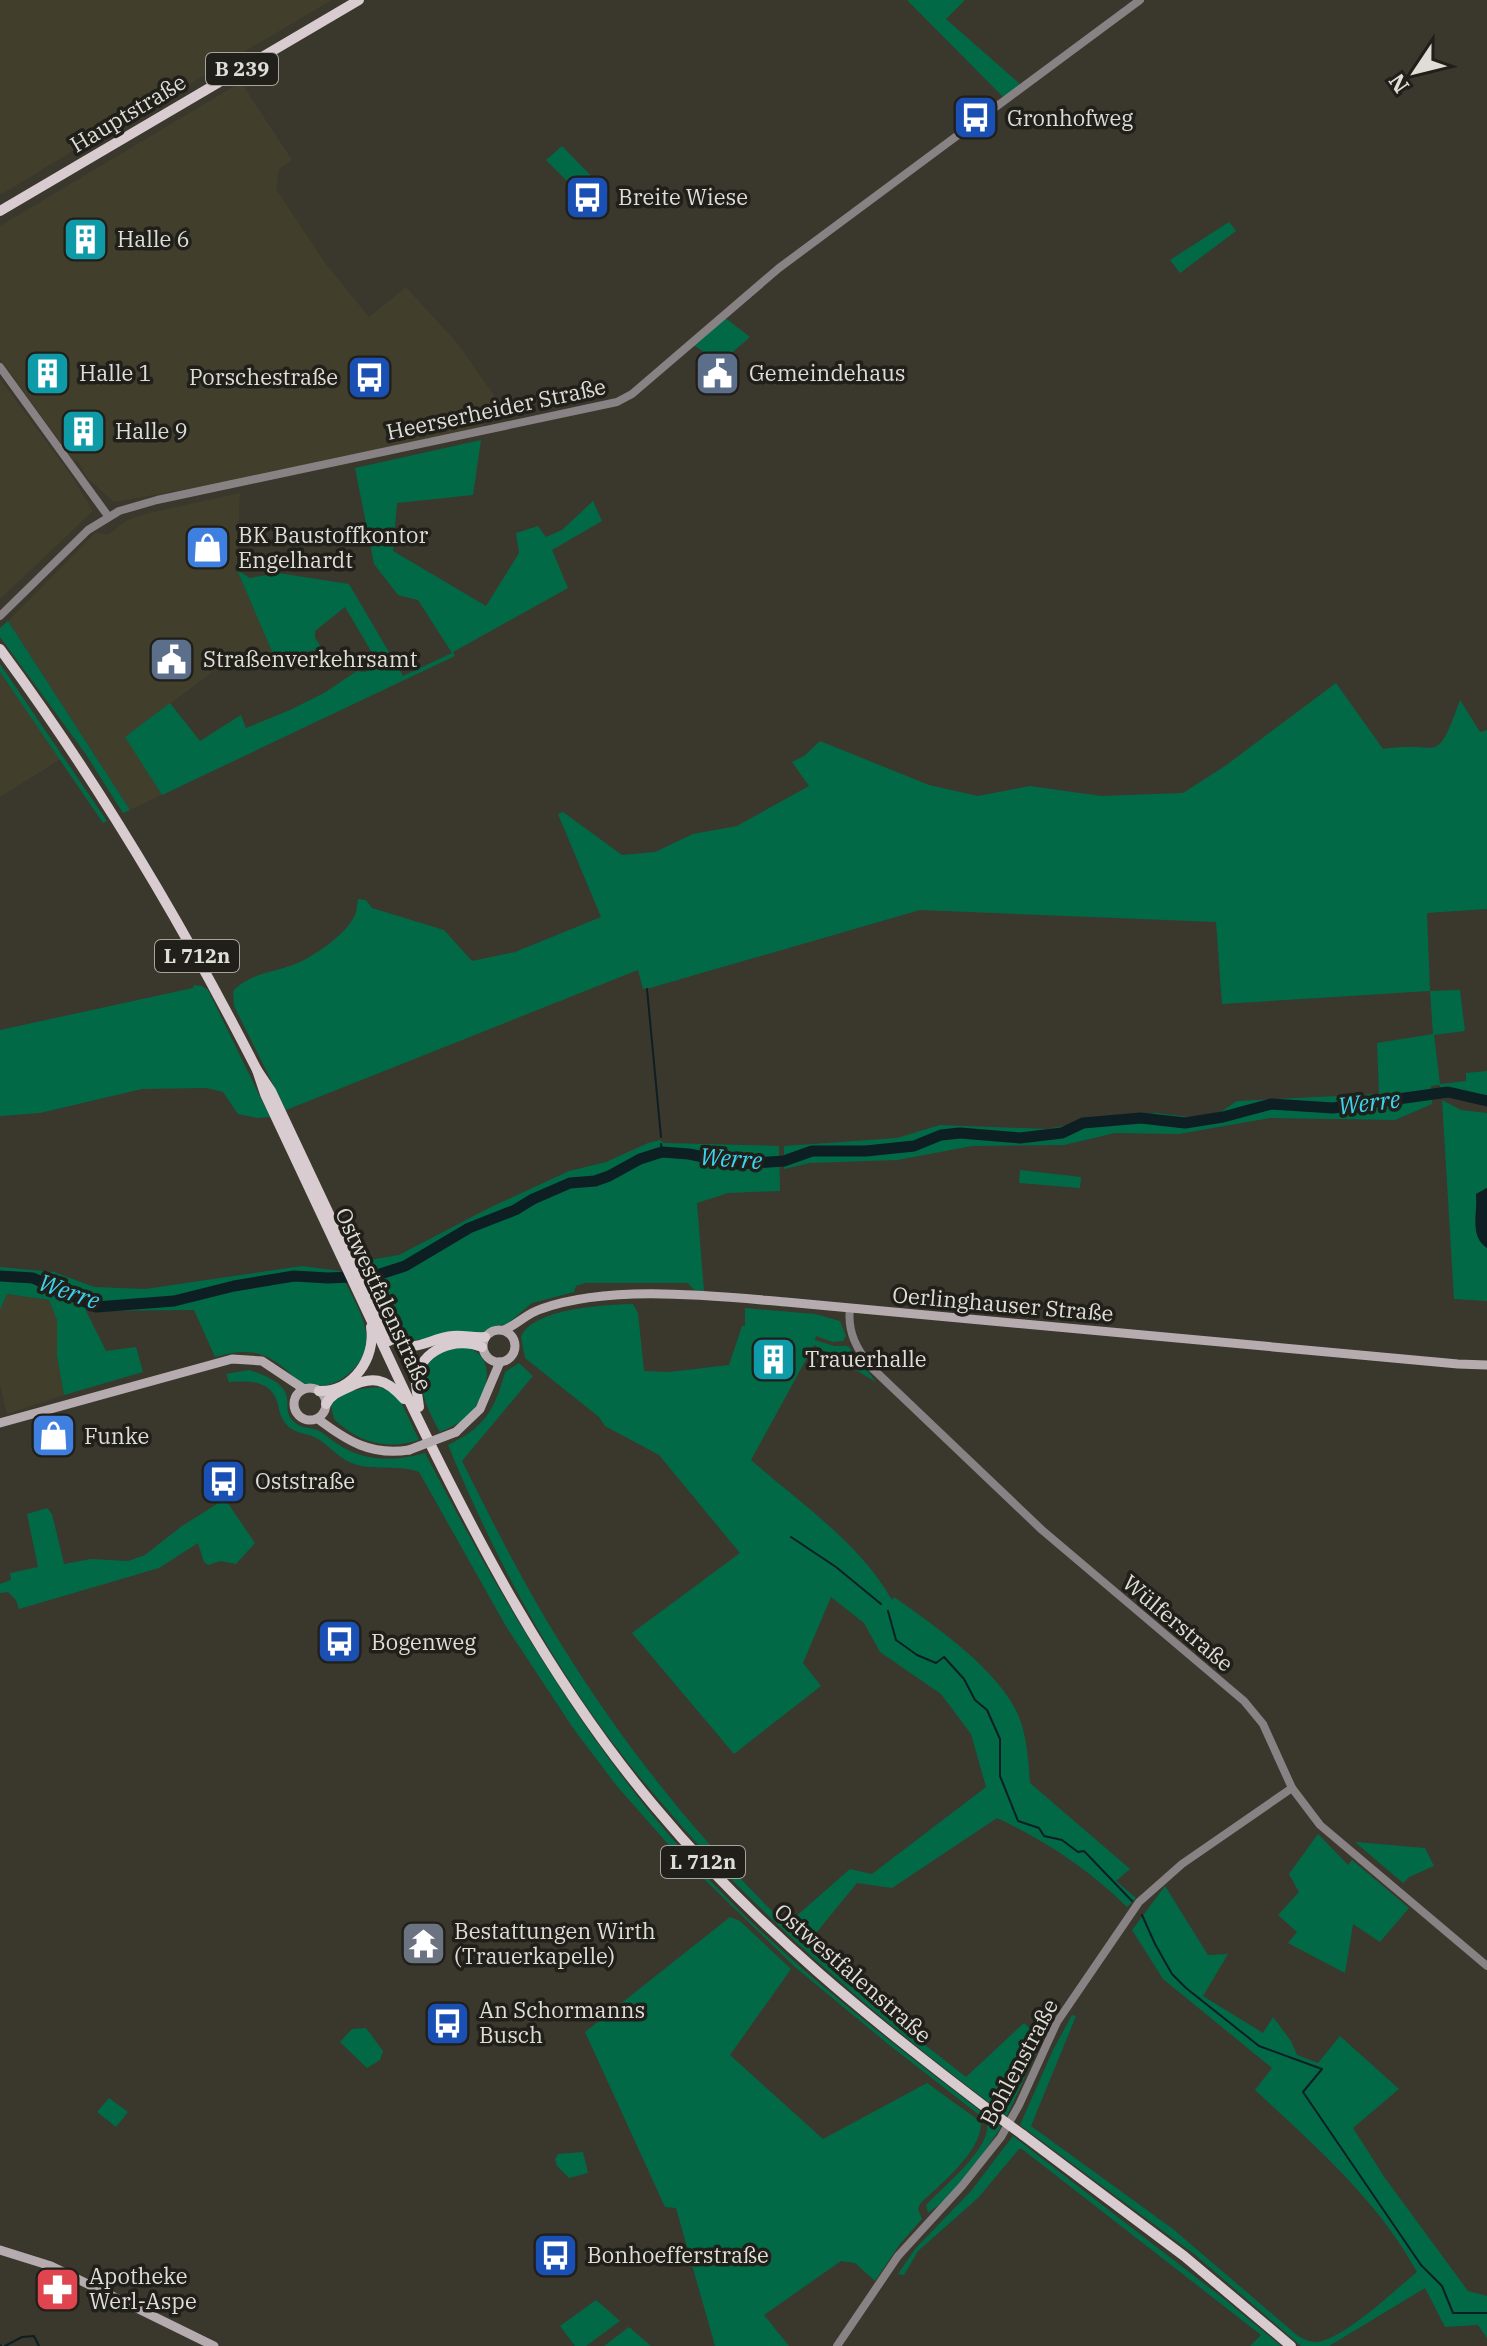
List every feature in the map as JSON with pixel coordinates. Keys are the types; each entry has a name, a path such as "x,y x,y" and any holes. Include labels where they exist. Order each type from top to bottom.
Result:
{"main road":[{"name":"Hauptstraße","path":"0,211 359,0"},
{"name":"Ostwestfalenstraße","path":"0,649 115,817 184,933 268,1092 482,1543 566,1687 626,1770 684,1841 791,1949 898,2040 1184,2256 1291,2346"},
{"name":"Oerlinghauser Straße","path":"504,1330 551,1305 637,1295 691,1295 1487,1365"},
{"name":"L 712n","path":"371,1312 393,1339 411,1347 454,1336 484,1342"},
{"name":"L 712n","path":"319,1391 331,1390 346,1382 364,1366 370,1354 371,1312"},
{"path":"496,1361 513,1354 514,1339 521,1321"},
{"path":"0,1423 232,1359 262,1361 300,1393 319,1391 323,1411 333,1430 363,1448 380,1452 409,1450 456,1432 480,1409 496,1361 484,1342 495,1330 504,1330 514,1339"},
{"name":"L 712n","path":"416,1408 416,1382 422,1364 430,1355 454,1343 484,1342"},
{"name":"L 712n","path":"323,1411 332,1396 371,1378 394,1387 416,1408"},
{"path":"300,1393 295,1410 300,1417 309,1421 323,1411"},
{"path":"0,2250 51,2266 214,2346"}],"street":[{"name":"Heerserheider Straße","path":"0,616 79,537 108,516 157,500 617,402 632,394 779,268 1140,0"},
{"path":"0,367 108,516"},
{"name":"Wülferstraße","path":"850,1308 849,1325 853,1339 872,1368 1042,1530 1244,1701 1263,1724 1292,1788 1320,1825 1487,1966"},
{"name":"Bohlenstraße","path":"837,2346 903,2249 962,2186 1001,2137 1057,2022 1131,1911 1151,1889 1182,1864 1292,1788"}],"shaded area":[{"path":"0,0 332,0 139,114 120,110 97,123 93,139 0,195"},
{"path":"241,82 292,160 279,169 276,189 326,264 369,317 406,287 458,344 498,401 480,412 484,427 216,484 114,502 86,477 78,461 73,460 0,359 0,226"},
{"path":"0,379 71,475 93,511 0,599"},
{"path":"240,493 237,570 273,654 229,670 218,668 126,737 162,795 130,810 8,621 96,532 107,535 128,520 144,514"},
{"path":"0,672 61,759 0,797"},
{"path":"1487,1188 1487,1248 1476,1231 1476,1194"},
{"path":"7,1294 49,1300 57,1320 57,1356 64,1395 7,1414 0,1385 0,1310"}],"green space":[{"path":"907,0 965,0 946,19 1021,85 1004,98"},
{"path":"562,146 597,182 583,197 546,160"},
{"path":"1229,222 1236,231 1180,273 1170,260"},
{"path":"724,317 750,337 721,362 693,345"},
{"path":"481,440 473,495 397,503 393,551 486,606 519,553 516,533 538,526 546,537 562,530 593,501 602,521 552,550 568,588 453,652 455,656 162,795 125,737 170,703 200,741 241,715 246,728 290,710 324,693 357,671 365,672 378,663 345,607 315,631 315,638 323,650 273,654 237,570 250,578 278,573 349,584 403,676 452,653 418,600 398,595 374,564 355,468"},
{"path":"8,621 130,810 123,813 85,753 0,637 0,628"},
{"path":"0,664 107,821 103,823 0,672"},
{"path":"1336,683 1383,749 1434,747 1446,736 1460,700 1480,732 1487,730 1487,909 1427,913 1430,991 1222,1004 1216,922 920,910 650,988 643,989 638,970 286,1110 234,1006 233,991 240,985 254,977 302,961 336,938 354,917 358,899 366,900 372,908 444,930 472,961 515,952 601,917 558,814 563,812 622,855 655,852 693,834 737,826 809,786 792,762 820,741 929,785 978,796 1030,786 1101,796 1183,793 1225,766"},
{"path":"194,985 208,990 270,1117 238,1114 223,1092 207,1088 142,1089 40,1113 0,1116 0,1030 193,988"},
{"path":"1460,990 1465,1031 1434,1035 1440,1084 1466,1081 1466,1073 1487,1071 1487,1095 1460,1094 1442,1089 1439,1085 1431,1086 1432,1104 1395,1120 1270,1118 1179,1134 1115,1133 1064,1145 972,1146 897,1160 810,1163 784,1169 784,1146 897,1138 940,1125 1047,1129 1121,1115 1156,1113 1188,1117 1219,1113 1237,1101 1379,1094 1377,1043 1433,1034 1430,991"},
{"path":"1442,1100 1461,1110 1487,1113 1487,1188 1476,1194 1476,1230 1481,1243 1487,1248 1487,1301 1454,1299"},
{"path":"660,1140 664,1143 779,1146 780,1191 728,1193 697,1203 704,1291 694,1290 688,1283 585,1283 576,1286 574,1292 532,1303 507,1324 481,1333 406,1341 390,1330 357,1262 399,1255 569,1171 606,1162"},
{"path":"1020,1170 1081,1177 1080,1188 1019,1183"},
{"path":"302,1266 340,1271 365,1326 364,1353 357,1365 339,1381 329,1385 303,1383 260,1354 243,1352 215,1357 194,1310 86,1311 106,1351 136,1347 143,1372 64,1395 57,1356 57,1320 49,1300 7,1294 0,1310 0,1267 54,1272 94,1287 145,1289"},
{"path":"633,1304 638,1313 644,1371 669,1372 729,1365 742,1326 745,1326 745,1308 815,1314 840,1321 846,1336 843,1341 833,1342 816,1336 815,1340 834,1346 848,1346 876,1382 814,1345 751,1460 846,1542 892,1600 894,1597 942,1632 990,1675 1013,1705 1021,1723 1030,1783 1130,1869 1116,1881 1136,1898 1127,1907 1066,1857 997,1818 892,1888 857,1883 807,1944 889,2017 966,2077 1024,2023 1042,2040 1007,2116 905,2037 807,1952 760,1908 672,1815 602,1729 576,1691 551,1652 485,1529 448,1445 471,1432 486,1416 497,1397 505,1372 519,1363 533,1376 462,1461 534,1599 585,1682 665,1791 723,1860 786,1925 850,1869 872,1874 986,1787 971,1734 941,1694 880,1652 864,1623 831,1597 803,1663 821,1686 734,1754 632,1633 740,1553 659,1455 605,1426 599,1417 525,1358 521,1337 528,1327 554,1314 588,1307"},
{"path":"465,1346 475,1351 486,1365 486,1383 479,1401 469,1414 440,1432 426,1401 422,1380 431,1361 441,1353"},
{"path":"249,1370 282,1387 286,1392 289,1416 296,1424 318,1430 357,1454 402,1458 425,1453 489,1571 559,1687 637,1796 681,1848 727,1898 792,1959 860,2017 1001,2127 969,2173 939,2205 928,2213 926,2205 975,2154 987,2132 987,2121 795,1967 667,1843 616,1785 573,1728 507,1628 419,1472 356,1465 317,1438 292,1429 283,1420 275,1397 266,1386 253,1382 229,1382 226,1374"},
{"path":"380,1387 398,1396 419,1440 396,1444 374,1442 353,1434 334,1419 331,1406 340,1396 359,1389"},
{"path":"225,1499 255,1543 236,1564 221,1561 208,1565 204,1562 198,1543 159,1568 19,1609 8,1592 0,1593 0,1584 11,1580 10,1573 38,1567 27,1514 47,1508 52,1514 64,1564 91,1559 128,1561 145,1555 182,1526"},
{"path":"1318,1834 1348,1865 1352,1860 1409,1908 1380,1942 1353,1924 1345,1973 1288,1943 1297,1932 1278,1915 1299,1892 1289,1874"},
{"path":"1355,1842 1425,1848 1434,1866 1403,1883"},
{"path":"1165,1886 1208,1955 1228,1954 1203,1996 1263,2033 1273,2017 1291,2041 1297,2055 1318,2063 1340,2036 1399,2089 1353,2128 1385,2178 1468,2291 1487,2296 1487,2338 1478,2325 1445,2327 1425,2288 1329,2346 1301,2346 1194,2254 1020,2125 1053,2050 1072,2015 1076,2016 1031,2126 1173,2229 1298,2336 1317,2342 1328,2339 1369,2313 1417,2272 1384,2221 1364,2197 1255,2090 1272,2068 1163,1979 1132,1930"},
{"path":"730,1917 740,1921 791,1969 730,2055 823,2139 927,2083 981,2122 975,2145 920,2204 918,2209 922,2219 900,2244 875,2281 855,2263 841,2261 764,2315 789,2346 715,2346 676,2208 665,2207 585,2032"},
{"path":"366,2028 383,2051 380,2060 367,2068 340,2042 352,2029"},
{"path":"109,2098 128,2112 116,2127 97,2112"},
{"path":"1013,2136 1281,2346 1250,2346 1261,2335 1022,2149 978,2198 918,2251 904,2275 898,2274 915,2249 971,2191"},
{"path":"583,2152 588,2173 569,2178 557,2166 555,2159 558,2154"},
{"path":"596,2300 620,2321 586,2346 575,2346 560,2326"},
{"path":"629,2327 651,2346 604,2346"}],"waterway":[{"path":"647,989 661,1137"},
{"name":"Werre","path":"0,1276 33,1278 96,1307 174,1301 234,1286 294,1276 374,1276 405,1266 469,1228 570,1183 595,1181 662,1152 738,1164 784,1161 812,1151 866,1151 914,1146 941,1135 960,1133 1020,1138 1062,1133 1083,1123 1141,1118 1185,1123 1271,1104 1333,1108 1448,1092 1487,1101"},
{"path":"661,1144 662,1152"},
{"path":"791,1537 836,1567 881,1604"},
{"path":"888,1611 896,1640 917,1655 936,1663 944,1657 964,1679 975,1700 987,1710 1000,1739 1000,1776 1018,1821 1039,1828 1044,1836 1062,1840 1078,1852 1084,1851 1132,1901"},
{"path":"1142,1915 1172,1974 1186,1988 1259,2046 1322,2069 1303,2092 1421,2265 1442,2286 1453,2313 1487,2313"},
{"path":"5,2346 22,2337 34,2336 39,2346"}],"place":[{"name":"Gronhofweg","path":"976,118"},
{"name":"Breite Wiese","path":"587,197"},
{"name":"Halle 6","path":"86,239"},
{"name":"Halle 1","path":"48,373"},
{"name":"Gemeindehaus","path":"718,373"},
{"name":"Porschestraße","path":"369,377"},
{"name":"Halle 9","path":"84,431"},
{"name":"BK Baustoffkontor Engelhardt","path":"207,548"},
{"name":"Straßenverkehrsamt","path":"172,659"},
{"name":"Trauerhalle","path":"774,1359"},
{"name":"Funke","path":"53,1436"},
{"name":"Oststraße","path":"224,1481"},
{"name":"Bogenweg","path":"340,1642"},
{"name":"Bestattungen Wirth (Trauerkapelle)","path":"423,1944"},
{"name":"An Schormanns Busch","path":"448,2023"},
{"name":"Bonhoefferstraße","path":"556,2255"},
{"name":"Apotheke Werl-Aspe","path":"58,2289"}]}
